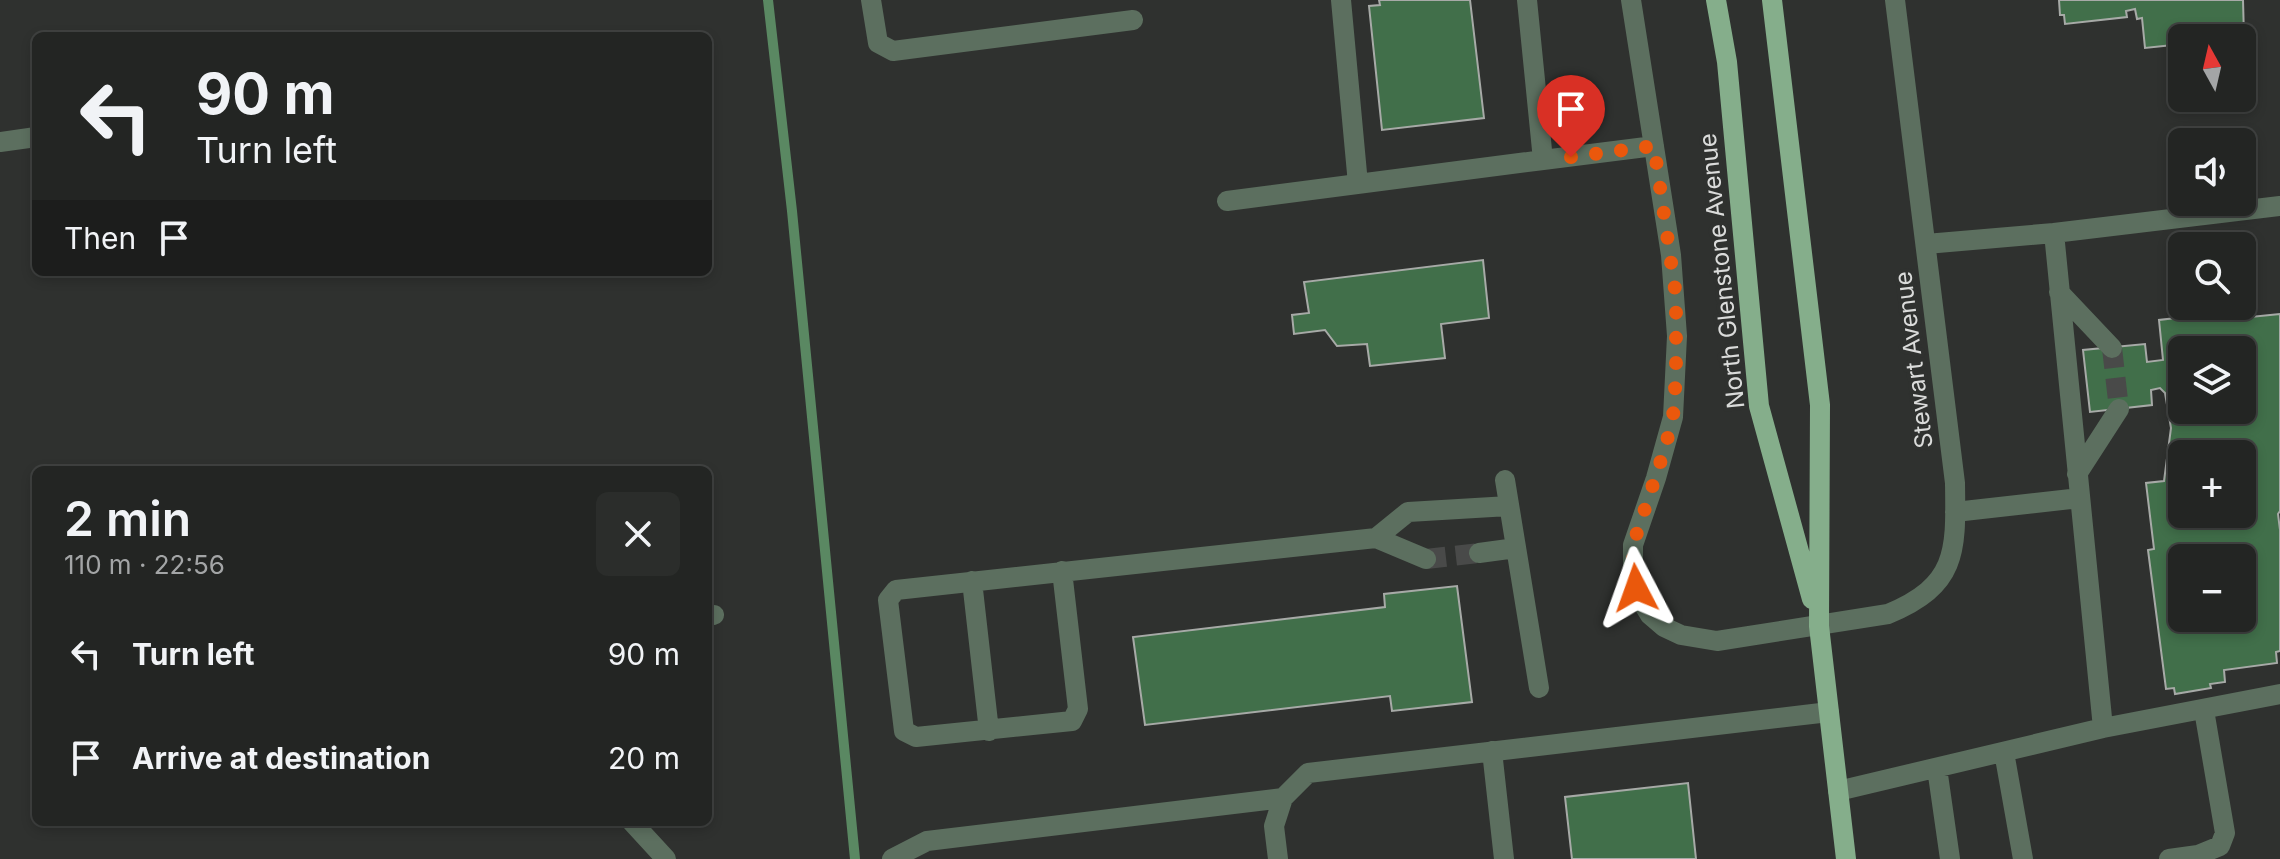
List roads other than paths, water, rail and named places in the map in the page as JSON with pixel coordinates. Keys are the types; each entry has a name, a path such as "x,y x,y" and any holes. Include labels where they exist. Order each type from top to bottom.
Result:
{"main road":[{"name":"North Glenstone Avenue","path":"1716,0 1727,62 1759,406 1819,626"},
{"name":"North Glenstone Avenue","path":"1772,0 1820,405 1819,626 1846,859"}],"street":[{"path":"871,0 878,43 893,51 1133,20"},
{"path":"1341,0 1358,184"},
{"path":"1527,0 1543,160"},
{"name":"Stewart Avenue","path":"1631,0 1676,296 1673,417 1633,545 1633,573 1644,607 1657,622 1681,635 1717,641 1888,614 1906,607 1937,582 1948,566 1954,545 1955,483 1895,0"},
{"path":"0,142 32,138"},
{"path":"1227,201 1654,146"},
{"path":"1926,244 2054,233 2280,206"},
{"path":"2054,233 2103,728"},
{"path":"2059,292 2112,348"},
{"path":"2077,474 2119,409"},
{"path":"1505,480 1539,688"},
{"path":"1955,512 2080,498"},
{"path":"1376,538 1408,512 1509,506"},
{"path":"1062,571 1078,709 1072,721 916,737 904,731 888,600 896,590 1062,571 1376,538 1426,559"},
{"path":"1479,553 1516,548"},
{"path":"972,581 989,731"},
{"path":"1838,791 2103,728 2280,694"},
{"path":"2169,859 2198,855 2220,846 2225,833 2204,710"},
{"path":"1278,859 1274,826 1283,798 1308,773 1829,712"},
{"path":"1492,751 1504,859"},
{"path":"2004,752 2023,859"},
{"path":"1937,768 1950,859"},
{"path":"892,859 927,841 1283,798"},
{"path":"636,826 666,859"}],"waterway":[{"path":"768,0 792,211 855,859"}],"tunnel":[{"path":"2112,348 2119,409"},
{"path":"1426,559 1479,553"}]}
